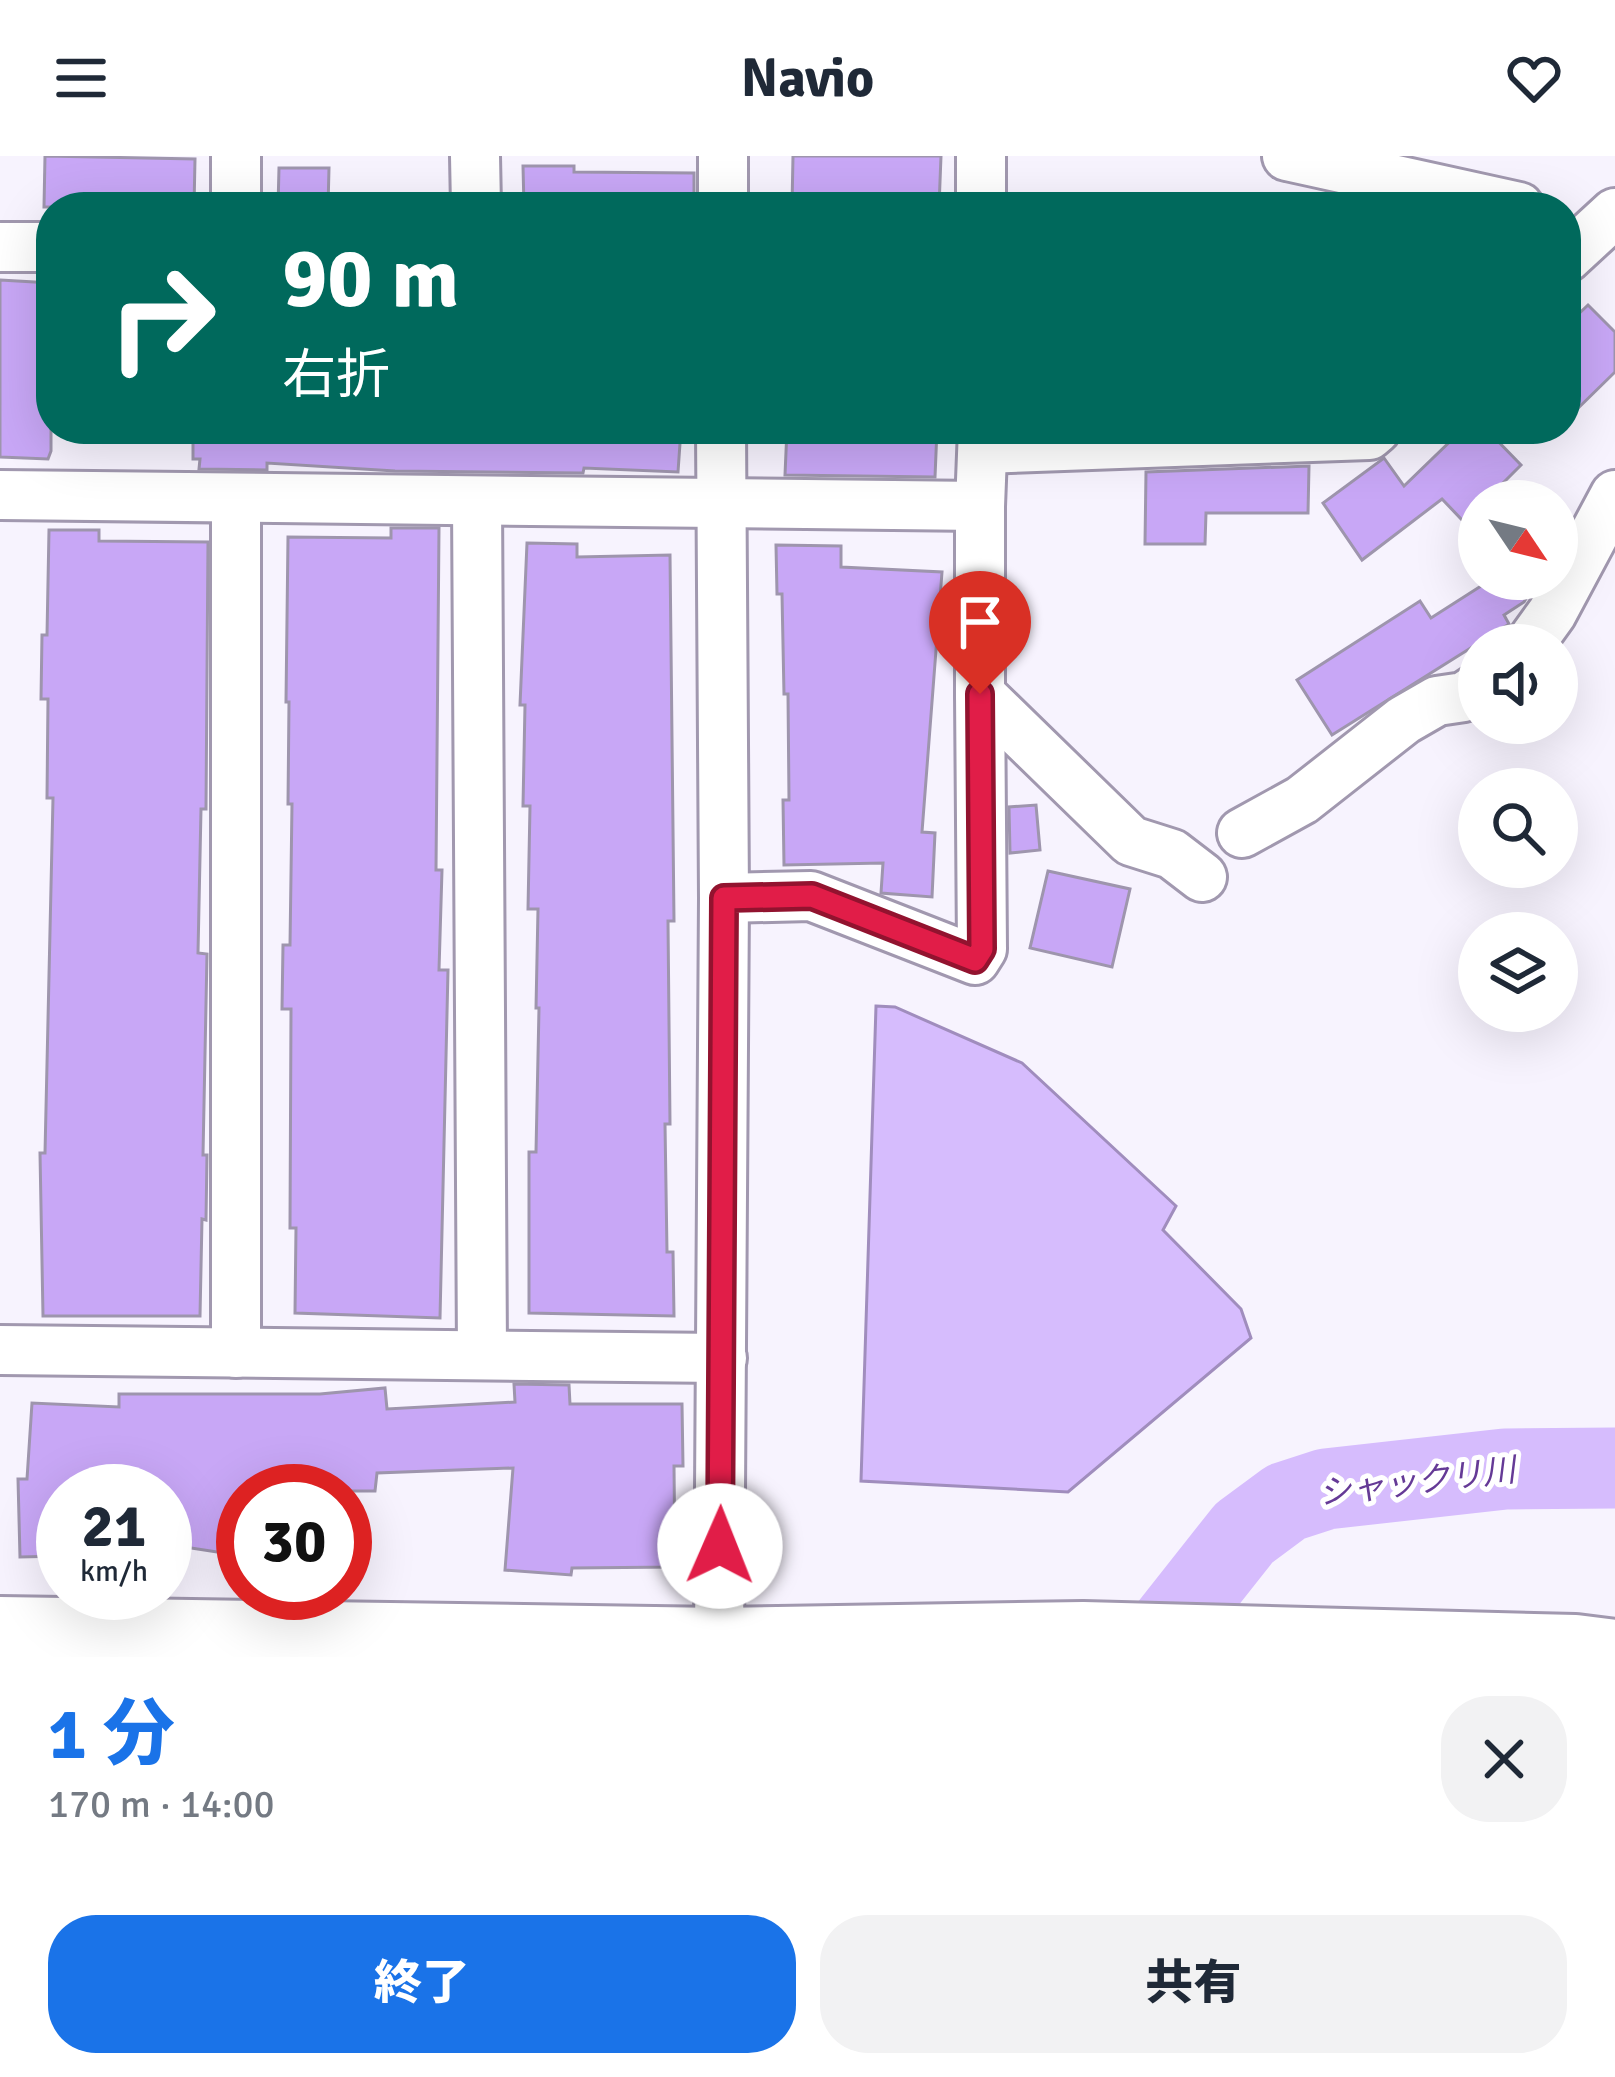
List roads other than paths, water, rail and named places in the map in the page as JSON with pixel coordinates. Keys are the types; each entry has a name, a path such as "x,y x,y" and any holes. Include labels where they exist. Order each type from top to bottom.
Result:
{"street":[{"path":"236,156 236,192"},
{"path":"476,156 476,192"},
{"path":"723,156 723,192"},
{"path":"981,156 981,192"},
{"path":"1286,156 1450,192"},
{"path":"0,247 36,247"},
{"path":"719,1641 724,898 721,444"},
{"path":"724,898 812,896 975,960 982,949 983,444"},
{"path":"0,495 980,506"},
{"path":"1544,624 1615,495"},
{"path":"236,500 236,1353"},
{"path":"477,501 482,1353"},
{"path":"980,694 1131,841 1172,854 1202,877"},
{"path":"1242,833 1301,800 1404,720 1437,701 1458,698"},
{"path":"0,1350 722,1358"},
{"path":"0,1630 719,1641 1082,1635 1575,1648 1615,1653"}],"waterway":[{"name":"シャックリ川","path":"1146,1657 1244,1533 1286,1502 1326,1489 1505,1469 1615,1468"}]}
